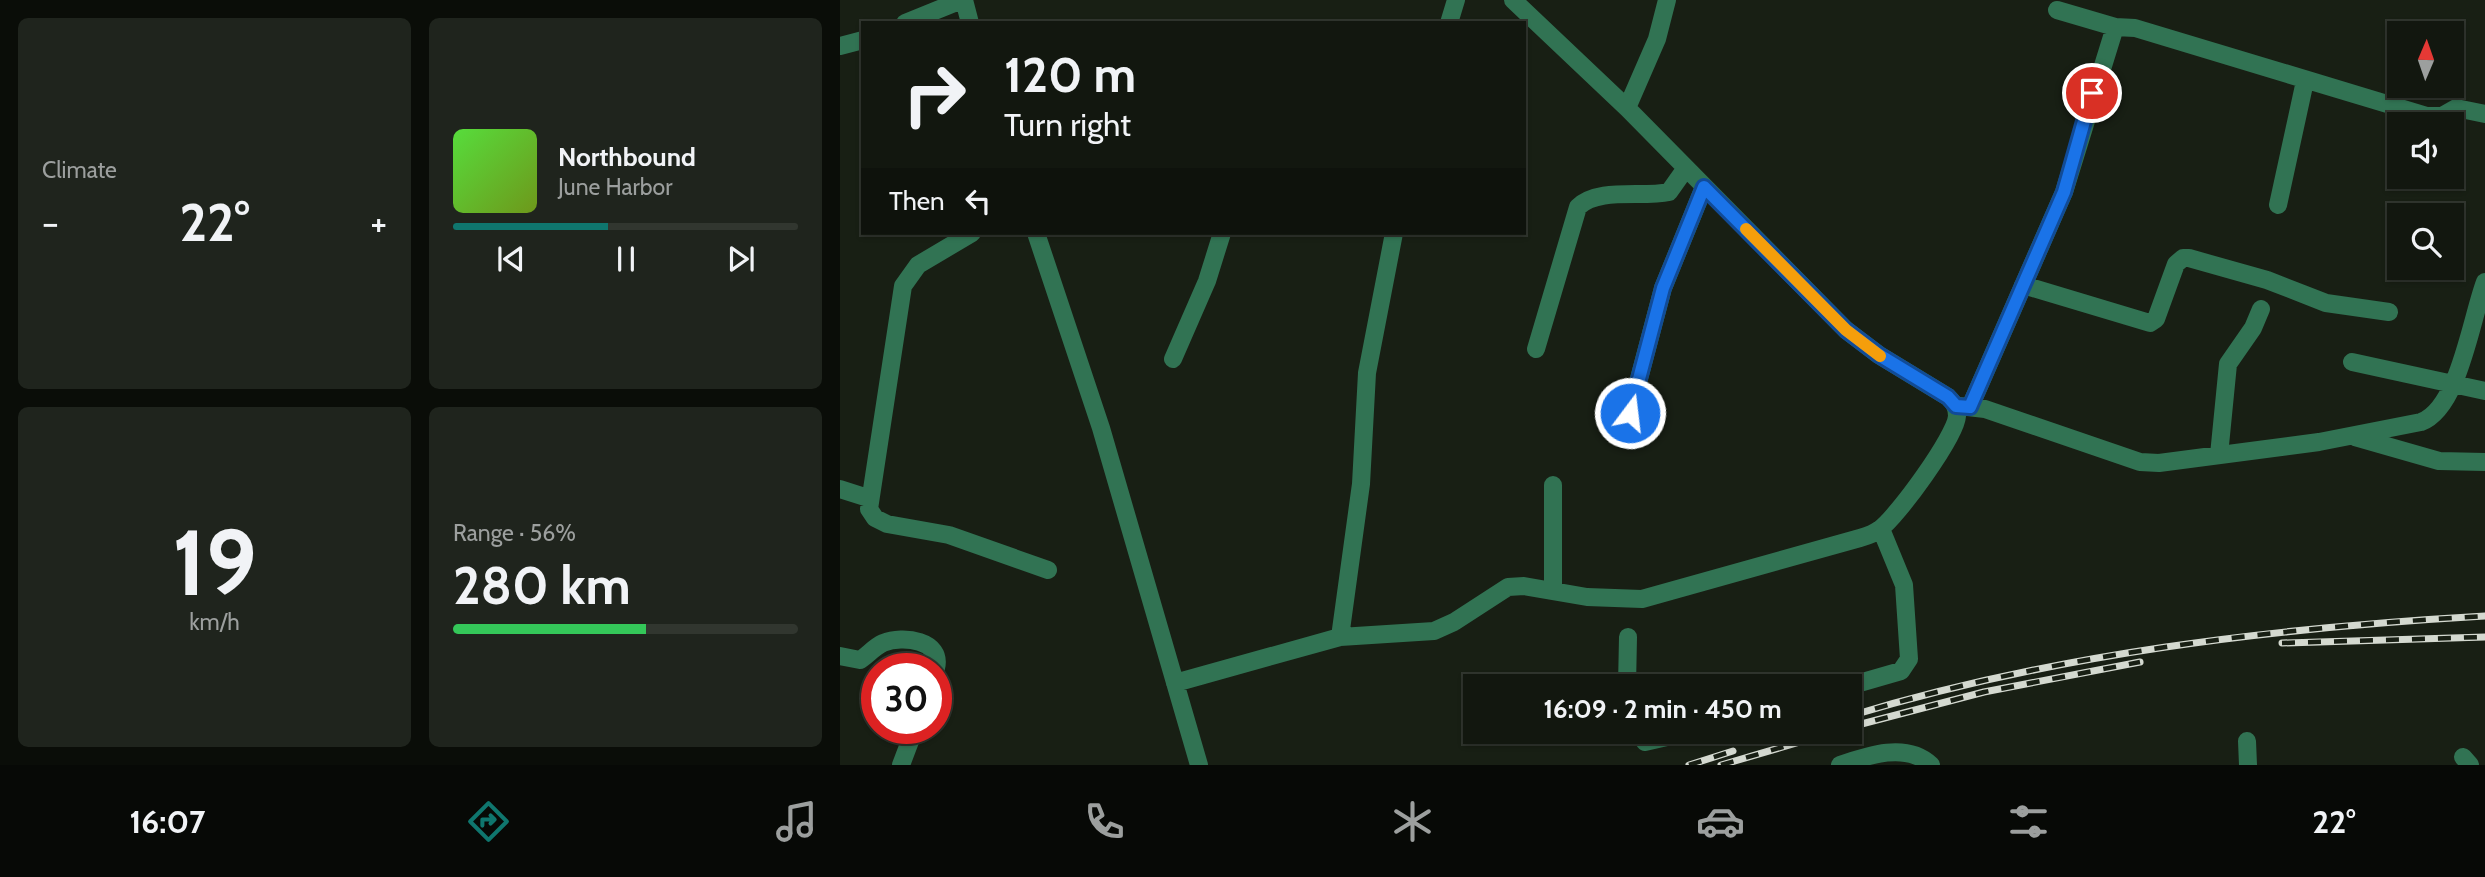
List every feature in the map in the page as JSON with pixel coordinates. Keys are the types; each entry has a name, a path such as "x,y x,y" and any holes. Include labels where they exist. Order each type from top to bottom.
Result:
{"street":[{"path":"910,21 963,0 969,21"},
{"path":"1450,21 1456,0"},
{"path":"1513,0 1627,108 1846,330 1879,355 1963,406 1985,409 2140,463 2220,455 2351,435 2429,419 2454,384 2485,282"},
{"path":"1627,108 1657,39 1667,0"},
{"path":"2057,10 2115,27 2134,28 2427,116 2442,116 2456,108 2485,114"},
{"path":"1175,683 1340,637 1434,631 1454,622 1508,587 1518,585 1587,597 1642,599 1838,545 1881,529 1941,451 2023,285 2064,192 2115,27"},
{"path":"2278,205 2305,81"},
{"path":"1536,349 1578,207 1585,201 1599,197 1669,192 1686,168"},
{"path":"1623,439 1663,288 1704,187"},
{"path":"969,235 918,265 903,286 868,498 869,509 875,518 887,524 949,535 1048,570"},
{"path":"1037,235 1101,428 1199,765"},
{"path":"1173,359 1207,281 1221,235"},
{"path":"1340,637 1362,484 1367,373 1394,235"},
{"path":"2023,285 2150,323 2156,319 2176,264 2183,258 2189,258 2267,280 2326,303 2389,312"},
{"path":"2220,455 2228,364 2253,328 2261,309"},
{"path":"2352,362 2485,391"},
{"path":"2351,435 2440,461 2485,462"},
{"path":"1553,485 1553,591"},
{"path":"840,489 868,498"},
{"path":"1862,682 1901,671 1909,659 1904,585 1881,529"},
{"path":"1627,674 1628,636"},
{"path":"869,653 883,643 916,642 934,649 936,653"},
{"path":"840,656 861,659"},
{"path":"2246,741 2248,765"},
{"path":"901,765 909,744"},
{"path":"1840,765 1857,759 1906,752 1923,758 1931,765"}],"railway":[{"path":"1862,713 2005,676 2164,647 2325,628 2485,616"},
{"path":"2282,643 2485,637"},
{"path":"1862,724 1984,692 2140,662"},
{"path":"1721,765 1793,744"},
{"path":"1689,765 1733,751"}],"slow traffic":[{"path":"1746,229 1846,330 1880,356"}],"route":[{"path":"1630,413 1663,288 1704,187 1846,330 1879,355 1948,397 1956,406 1970,407 2064,192 2073,168 2092,93"}]}
